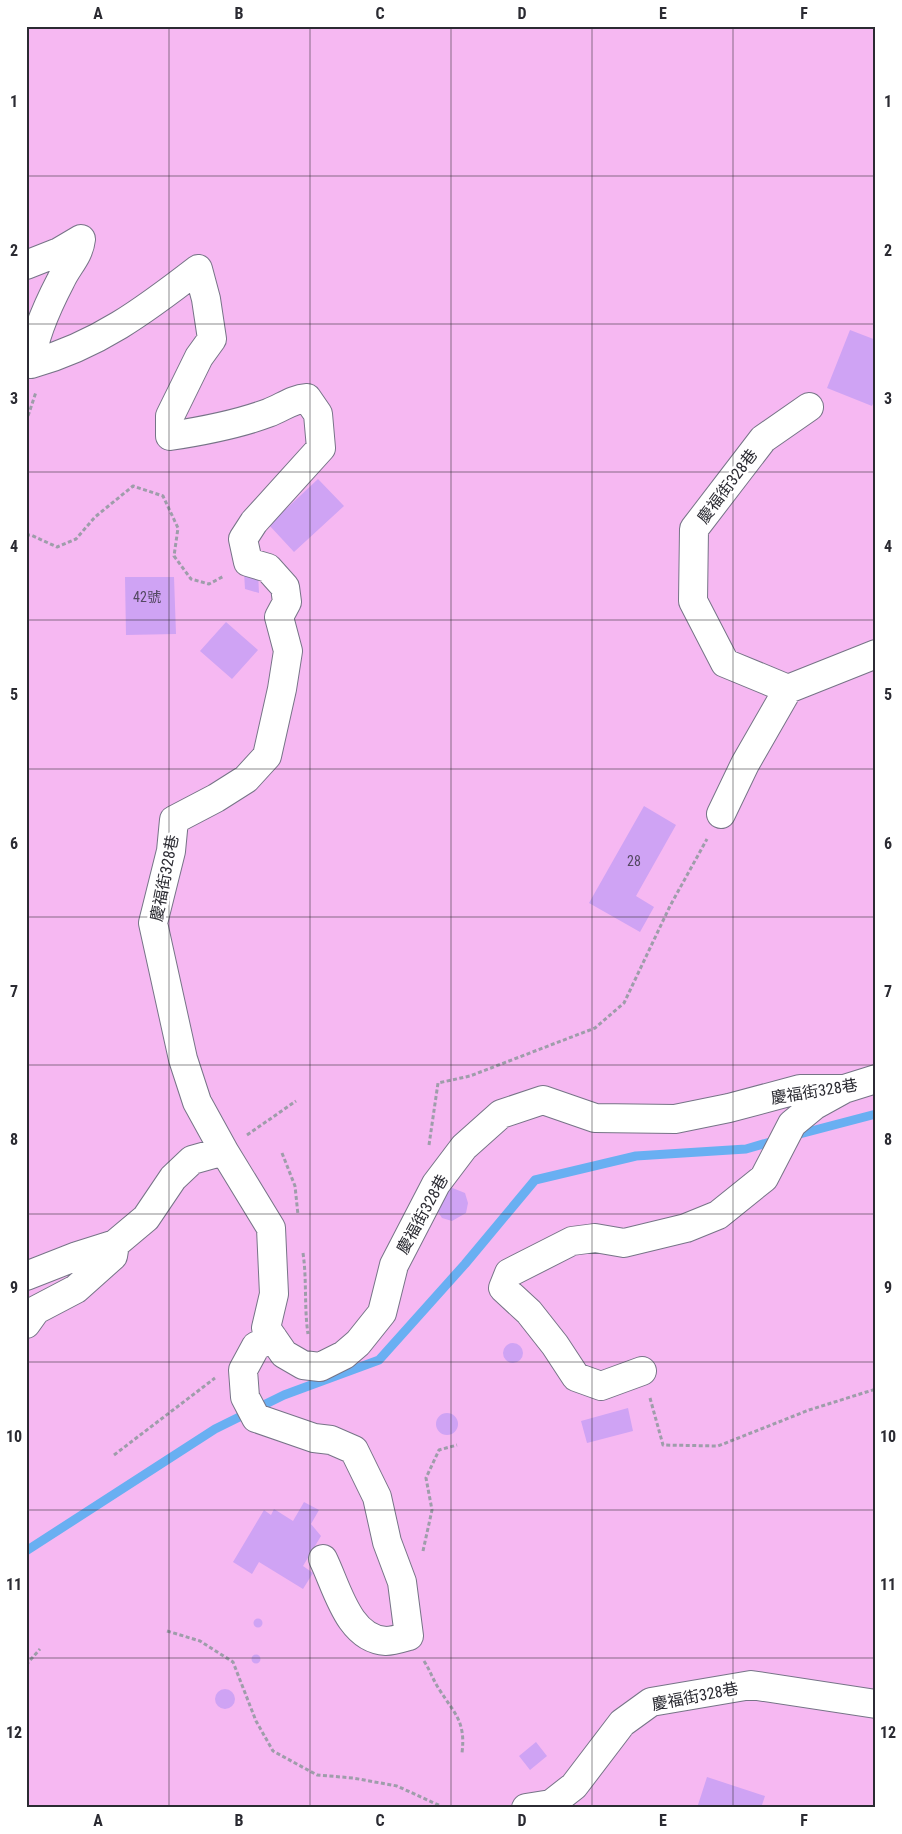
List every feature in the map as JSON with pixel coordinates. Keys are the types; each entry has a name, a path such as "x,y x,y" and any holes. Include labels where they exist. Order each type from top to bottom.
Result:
{"street":[{"path":"26,265 59,252 81,239 79,252 61,279 32,350 31,364 62,355 103,336 141,312 198,269 206,300 212,339 199,357 170,416 170,436 215,429 268,413 296,399 307,398 318,414 321,448 254,522 243,539 248,562"},
{"name":"慶福街328巷","path":"788,689 725,663 693,601 694,529 763,439 809,407"},
{"name":"慶福街328巷","path":"248,562 268,568 285,587 287,602 279,617 288,651 282,689 266,756 246,779 216,798 174,820 171,850 153,923 183,1059 197,1102 224,1151 271,1228 274,1294 266,1328 284,1354 303,1365 320,1367 344,1356 358,1343 382,1313 394,1265 436,1184 464,1147 501,1114 543,1100 595,1118 675,1119 800,1090 844,1089 876,1078"},
{"path":"721,814 745,764 788,689 876,654"},
{"path":"642,1371 601,1386 576,1377 555,1345 529,1312 503,1288 509,1273 572,1241 595,1238 624,1243 686,1228 718,1215 764,1178 792,1124 815,1105 844,1089"},
{"path":"26,1276 77,1256 115,1244 146,1218 173,1178 192,1160 224,1151"},
{"path":"26,1324 36,1310 76,1289 114,1256 115,1244"},
{"path":"273,1338 256,1346 243,1370 250,1407 314,1438 331,1440 354,1450 377,1497 387,1542 402,1582 409,1636 385,1641 359,1631 342,1605 323,1560"},
{"name":"慶福街328巷","path":"526,1808 551,1804 574,1786 622,1723 651,1702 752,1685 876,1704"}],"path":[{"path":"26,422 37,390 31,391"},
{"path":"26,535 31,535 58,547 76,539 96,517 134,486 164,496 178,528 174,556 191,579 209,584 248,562"},
{"path":"470,1076 595,1028 624,1002 670,906 721,814"},
{"path":"224,1151 296,1101"},
{"path":"642,1371 663,1445 718,1446 809,1410 876,1389"},
{"path":"114,1455 216,1376"},
{"path":"422,1554 424,1538 432,1510 426,1478 439,1450 457,1445"},
{"path":"167,1631 200,1641 233,1662 256,1721 273,1751 317,1775 353,1778 397,1786 445,1808"},
{"path":"409,1636 439,1689 456,1712 464,1738 462,1753"},
{"path":"26,1665 40,1649"}],"shaded area":[{"path":"26,26 876,26 876,1808 26,1808"}],"building":[{"path":"850,330 876,340 876,397 872,406 827,388"},
{"path":"318,479 344,506 294,552 269,525"},
{"path":"244,572 258,572 259,593 245,589"},
{"path":"125,577 174,577 176,634 126,635"},
{"path":"226,622 258,650 232,679 200,651"},
{"path":"644,806 676,825 636,896 654,907 640,932 589,903"},
{"path":"450,1187 465,1193 468,1203 466,1213 452,1221 442,1218 436,1209"},
{"path":"513,1343 520,1346 523,1353 520,1360 513,1363 506,1360 503,1353 506,1346"},
{"path":"628,1408 633,1431 587,1443 581,1421"},
{"path":"447,1413 457,1420 458,1424 451,1434 447,1435 437,1428 436,1424 443,1414"},
{"path":"304,1502 319,1510 311,1524 321,1536 303,1566 313,1573 303,1589 259,1562 252,1574 233,1562 264,1510 271,1515 274,1509 293,1521"},
{"path":"258,1618 263,1623 258,1628 253,1623"},
{"path":"256,1654 261,1659 256,1664 251,1659"},
{"path":"225,1689 232,1692 235,1699 232,1706 225,1709 218,1706 215,1699 218,1692"},
{"path":"536,1742 547,1756 530,1770 519,1756"},
{"path":"707,1777 765,1796 761,1808 697,1808"}],"waterway":[{"path":"792,1136 876,1114"},
{"path":"26,1551 215,1429 284,1395 379,1360 465,1264 535,1180 636,1156 746,1149 777,1140"}]}
